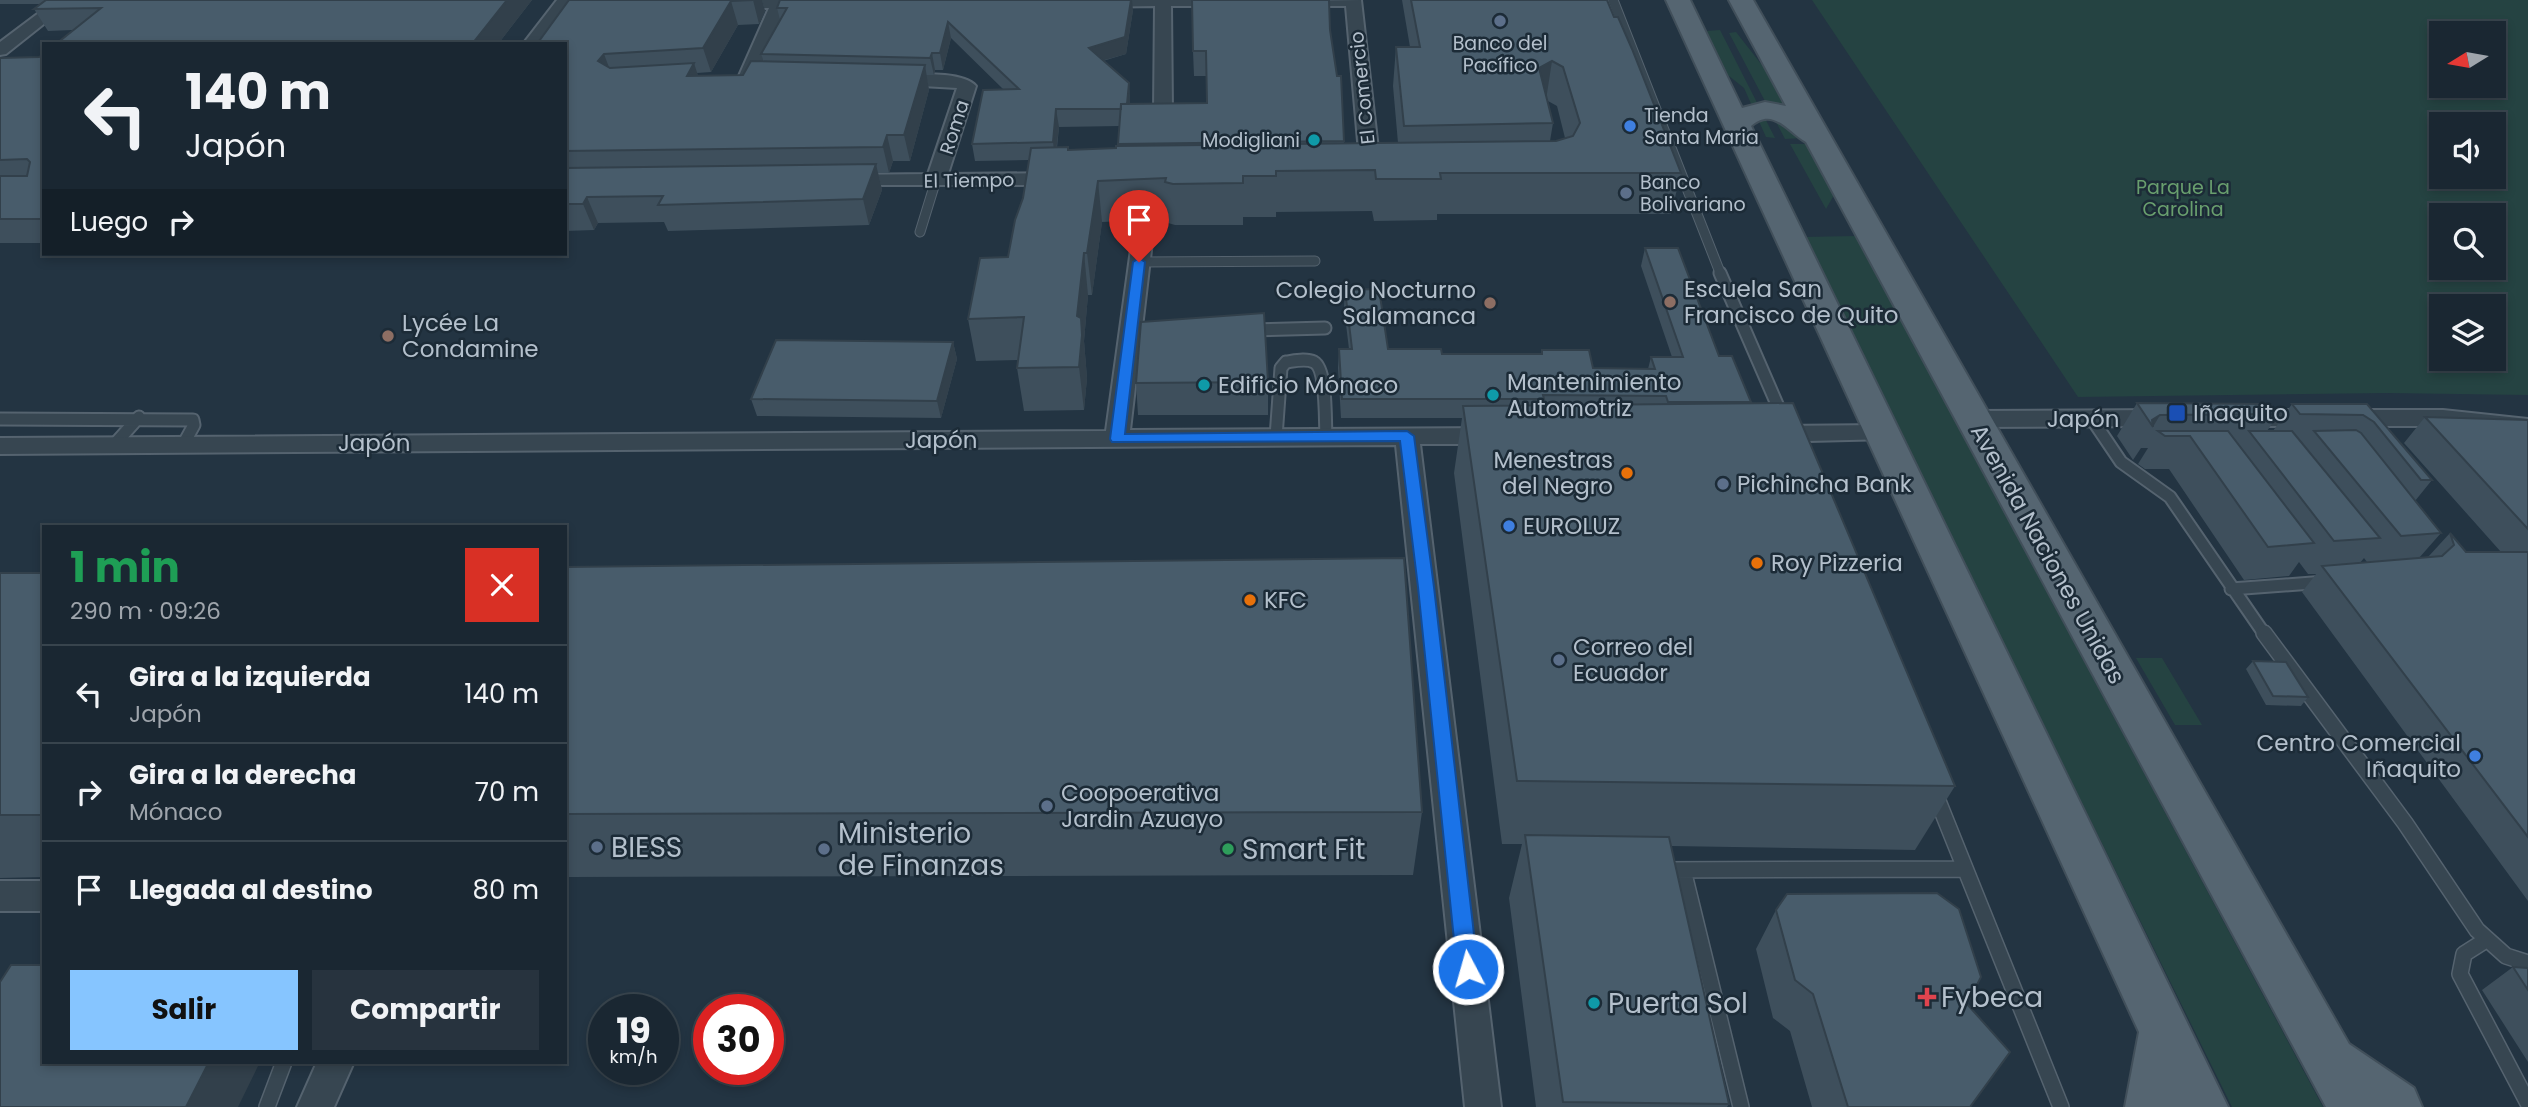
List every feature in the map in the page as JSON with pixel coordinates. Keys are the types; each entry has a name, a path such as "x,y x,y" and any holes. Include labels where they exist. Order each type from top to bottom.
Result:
{"main road":[{"path":"1678,0 2201,1107"},
{"name":"Avenida Naciones Unidas","path":"1741,0 2355,1107"},
{"path":"1712,73 1723,88 1752,97 1779,93 1782,77"},
{"path":"1737,125 1747,114 1778,111 1796,117 1820,145"},
{"path":"2152,1107 2165,1030"},
{"path":"2326,1057 2395,1107"}],"street":[{"path":"0,50 66,0"},
{"path":"1274,1 1353,0"},
{"name":"El Comercio","path":"1353,0 1371,175"},
{"path":"1163,1 1163,111"},
{"path":"1086,2 1247,1"},
{"path":"533,42 569,3"},
{"path":"711,3 832,3"},
{"path":"747,78 779,3"},
{"path":"50,11 80,11"},
{"name":"Roma","path":"873,80 955,81 967,86 936,180"},
{"name":"El Tiempo","path":"826,181 1086,178"},
{"path":"1117,439 1133,348 1140,252"},
{"name":"Japón","path":"1973,419 2189,418"},
{"path":"2217,418 2250,425 2443,418 2528,427"},
{"path":"1754,434 1793,440 1882,433"},
{"path":"1407,436 1483,1107"},
{"name":"Japón","path":"0,446 1514,436"},
{"path":"0,896 42,896"},
{"path":"315,1107 335,1064"}],"lane":[{"path":"1614,0 1740,324 1793,440"},
{"path":"920,232 936,180"},
{"path":"1140,252 1315,261"},
{"path":"1243,330 1325,328"},
{"path":"1276,437 1281,368 1286,362 1295,360 1315,362 1322,371 1326,437"},
{"path":"114,445 139,417"},
{"path":"0,419 192,419 193,430 183,445"},
{"path":"2092,419 2121,461 2170,497 2231,589 2405,823 2486,940 2506,956 2528,963"},
{"path":"2231,589 2300,578 2343,580"},
{"path":"1929,779 2061,1107"},
{"path":"1643,871 1965,869"},
{"path":"1683,870 1741,1107"},
{"path":"2486,940 2464,954 2460,974 2528,1103"},
{"path":"267,1107 283,1064"}],"green space":[{"name":"Parque La Carolina","path":"1812,0 2528,0 2528,395 2387,393 2078,397"},
{"path":"1720,30 1775,138 1766,137 1744,88 1724,72 1707,31"},
{"path":"1736,32 1765,69 1802,138 1785,139 1729,33"},
{"path":"1790,144 1807,144 1834,195 1826,209"},
{"path":"1856,236 2323,1107 2232,1107 1803,237"},
{"path":"2136,658 2162,658 2202,725 2175,725"}],"building":[{"path":"46,0 507,0 474,42 58,42 101,8 34,9"},
{"path":"569,0 753,0 731,1 703,48 604,54 598,61 610,68 694,63 687,76 743,75 751,61 925,65 904,135 887,135 883,147 567,151 567,42 538,42"},
{"path":"780,0 1131,0 1125,37 1089,48 1129,83 1127,104 1121,104 1121,109 1056,109 1053,142 972,144 983,90 1019,89 948,22 940,53 932,53 930,58 761,54 787,8 777,8"},
{"path":"1192,0 1329,0 1330,30 1337,76 1341,76 1344,141 1118,144 1121,104 1207,103 1206,51 1193,51"},
{"path":"1411,0 1607,0 1632,49 1681,173 1440,173 1441,179 1376,179 1375,170 1276,171 1276,176 1243,176 1243,183 1173,184 1165,182 1166,178 1098,181 1087,253 1084,253 1077,316 1081,318 1082,335 1079,367 1017,368 1024,317 968,319 980,258 1008,257 1015,220 1023,198 1031,148 1068,147 1068,150 1116,146 1556,141 1573,136 1580,123 1563,67 1552,61 1539,68 1553,123 1404,126 1396,47 1420,47"},
{"path":"42,55 42,219 0,219 0,176 27,176 30,162 27,159 0,160 0,58"},
{"path":"876,164 863,199 658,205 663,196 587,197 583,204 567,204 567,168"},
{"path":"1645,248 1678,248 1719,356 1732,356 1751,402 1668,402 1666,396 1543,395 1544,399 1342,399 1339,349 1352,349 1345,290 1379,289 1388,349 1441,349 1442,354 1542,354 1542,350 1589,350 1593,368 1655,369 1651,357 1683,357"},
{"path":"1264,313 1268,382 1136,383 1141,322"},
{"path":"776,340 953,342 937,401 751,399"},
{"path":"1793,403 1955,786 1517,781 1463,406"},
{"path":"2137,403 2270,404 2279,414 2160,415 2152,420 2153,427"},
{"path":"2292,404 2367,404 2432,480 2421,480 2374,422 2363,415 2300,414"},
{"path":"2425,417 2528,420 2528,529"},
{"path":"2356,430 2441,533 2401,536 2314,431"},
{"path":"2158,431 2228,431 2314,543 2268,547 2190,436 2165,436"},
{"path":"2249,431 2292,431 2380,538 2334,541"},
{"name":"Centro Comercial Iñaquito","path":"2450,533 2466,552 2528,552 2528,837 2322,566 2442,556 2454,545"},
{"path":"1404,558 1422,812 567,814 567,567"},
{"path":"0,573 42,573 42,815 0,815"},
{"path":"2253,661 2286,662 2308,697 2273,696"},
{"path":"1525,835 1669,837 1729,1104 1563,1102"},
{"path":"1937,893 1959,909 1981,977 1967,1004 2010,1052 1970,1107 1848,1107 1813,994 1795,980 1776,910 1787,894"},
{"path":"11,965 42,965 42,1064 208,1064 186,1107 0,1107 0,982"},
{"path":"2513,967 2528,968 2528,990"}],"place":[{"name":"Banco del Pacífico","path":"1500,21"},
{"name":"Tienda Santa Maria","path":"1630,126"},
{"name":"Modigliani","path":"1314,140"},
{"name":"Banco Bolivariano","path":"1626,193"},
{"name":"Escuela San Francisco de Quito","path":"1670,302"},
{"name":"Colegio Nocturno Salamanca","path":"1490,303"},
{"name":"Lycée La Condamine","path":"388,336"},
{"name":"Edificio Mónaco","path":"1204,385"},
{"name":"Mantenimiento Automotriz","path":"1493,395"},
{"name":"Iñaquito","path":"2177,413"},
{"name":"Menestras del Negro","path":"1627,473"},
{"name":"Pichincha Bank","path":"1723,484"},
{"name":"EUROLUZ","path":"1509,526"},
{"name":"Roy Pizzeria","path":"1757,563"},
{"name":"KFC","path":"1250,600"},
{"name":"Correo del Ecuador","path":"1559,660"},
{"name":"Centro Comercial Iñaquito","path":"2475,756"},
{"name":"Coopoerativa Jardin Azuayo","path":"1047,806"},
{"name":"BIESS","path":"597,847"},
{"name":"Ministerio de Finanzas","path":"824,849"},
{"name":"Smart Fit","path":"1228,849"},
{"name":"Fybeca","path":"1927,997"},
{"name":"Puerta Sol","path":"1594,1003"}],"route":[{"path":"1139,262 1117,439 1407,436 1468,969"}]}
